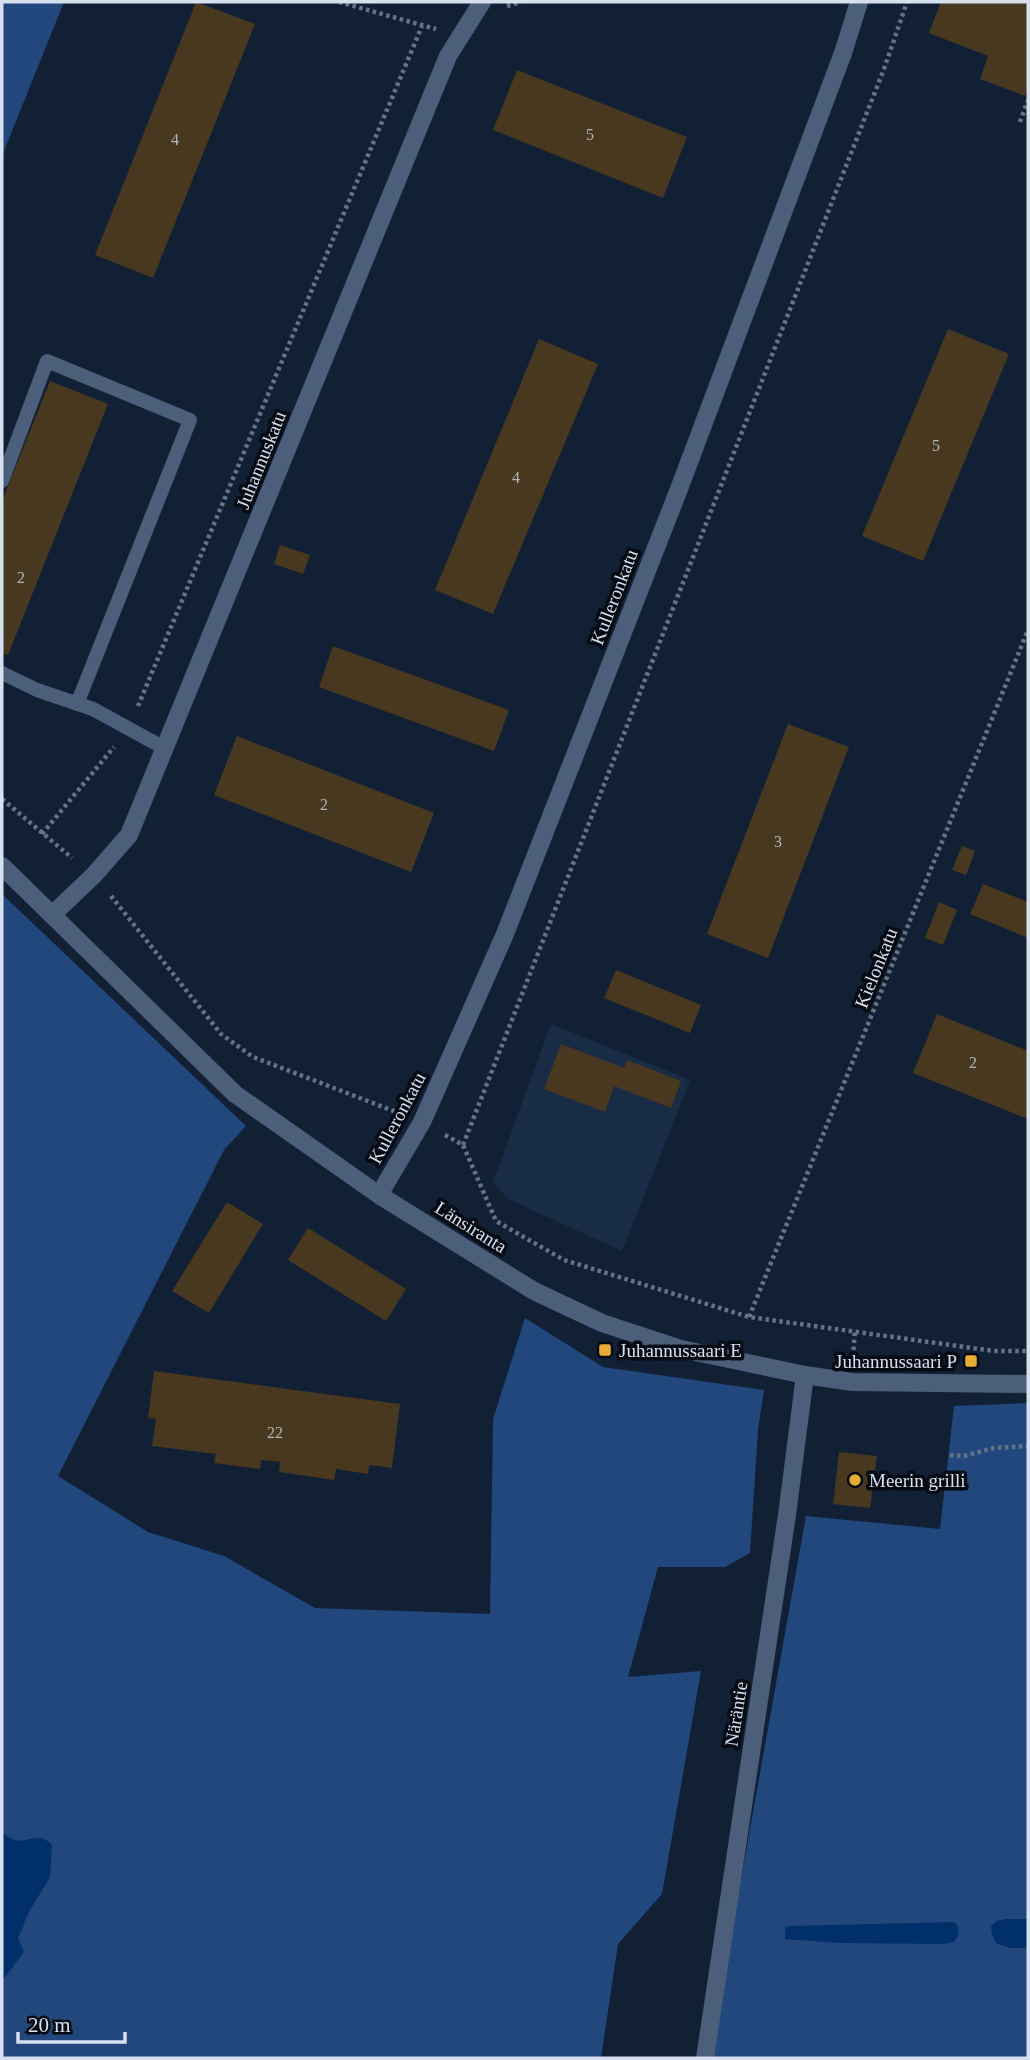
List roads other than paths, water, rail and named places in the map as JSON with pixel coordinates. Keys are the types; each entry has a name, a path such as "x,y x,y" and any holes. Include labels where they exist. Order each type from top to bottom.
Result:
{"street":[{"name":"Juhannuskatu","path":"52,915 94,875 129,835 448,56 482,2"},
{"name":"Kulleronkatu","path":"379,1195 422,1122 505,934 688,463 843,53 859,2"},
{"name":"Länsiranta","path":"2,866 235,1094 379,1195 534,1291 602,1323 681,1349 805,1375 852,1382 1028,1384"},
{"name":"Näräntie","path":"705,2058 787,1515 805,1375"}],"lane":[{"path":"2,481 47,361 190,420 77,704"},
{"path":"2,673 37,690 93,709 166,749"}],"place":[{"name":"Juhannussaari E","path":"605,1350"},
{"name":"Juhannussaari P","path":"971,1361"},
{"name":"Meerin grilli","path":"855,1480"}]}
